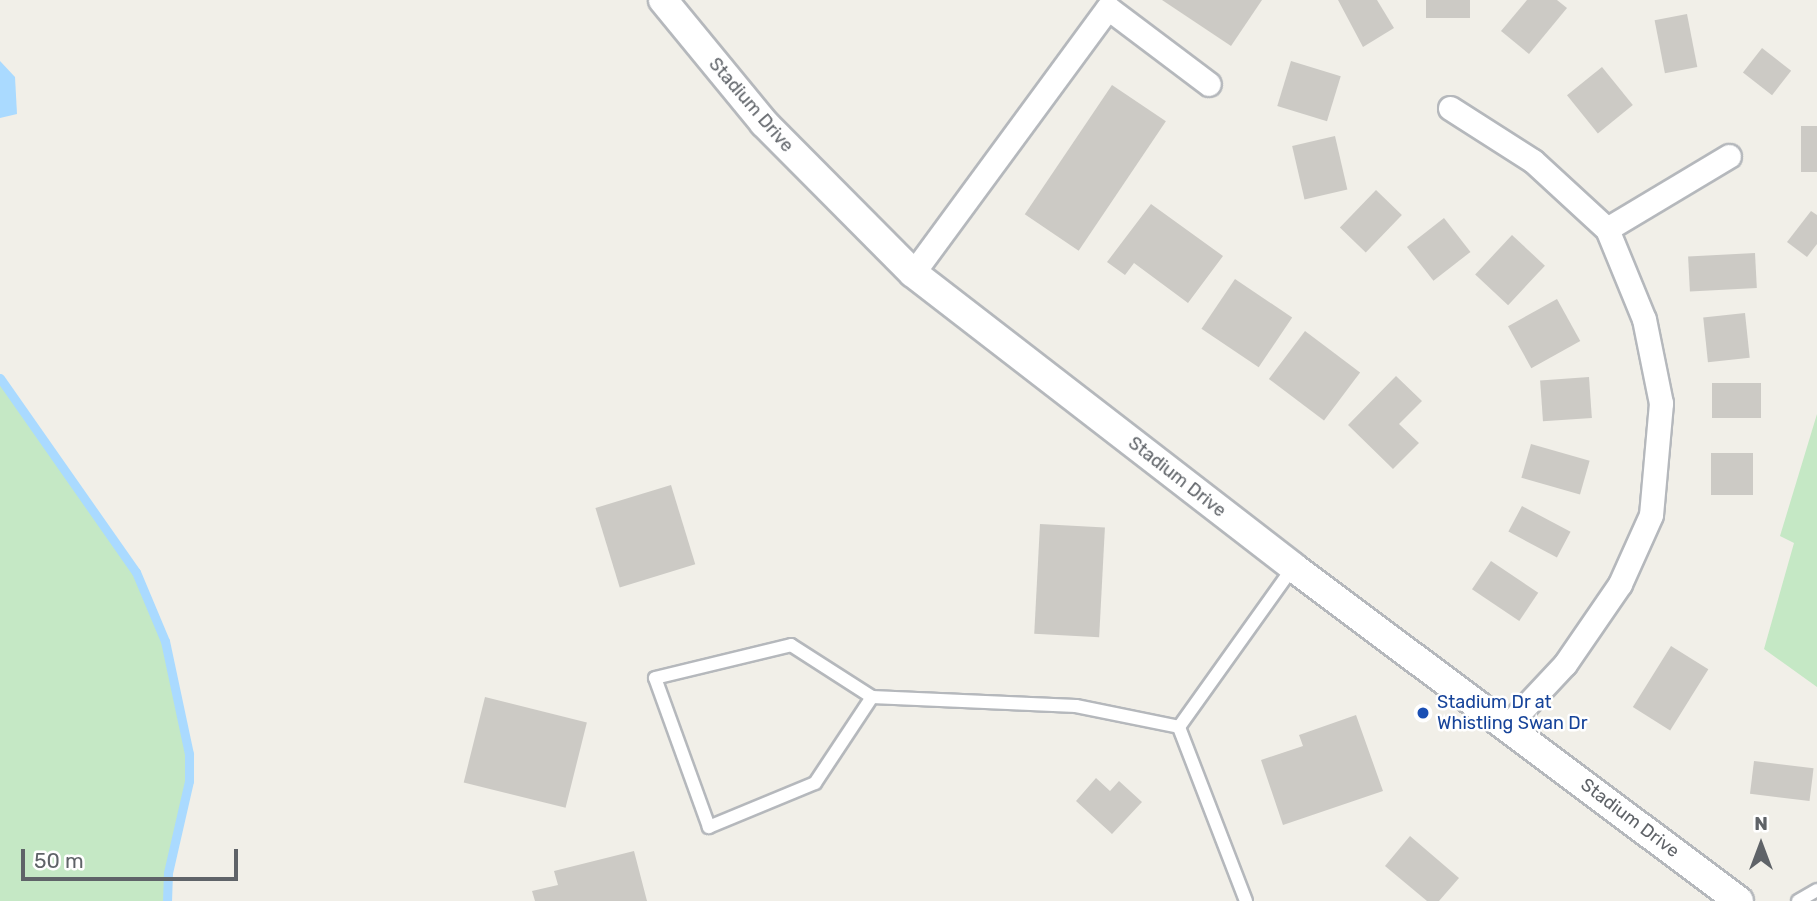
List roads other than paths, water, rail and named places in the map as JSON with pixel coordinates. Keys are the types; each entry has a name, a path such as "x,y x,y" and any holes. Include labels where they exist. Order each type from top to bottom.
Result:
{"street":[{"name":"Stadium Drive","path":"663,0 764,123 913,272 1293,567 1739,901"},
{"path":"913,272 1108,8 1209,84"},
{"path":"1450,108 1533,161 1607,229 1644,319 1661,403 1651,515 1620,584 1565,664 1507,725"},
{"path":"1607,229 1729,156"}],"lane":[{"path":"1179,727 1293,567"},
{"path":"872,697 815,783 709,827 656,678 790,645 872,697 1076,706 1179,727"},
{"path":"1179,727 1246,901"},
{"path":"1798,901 1817,890"}],"water":[{"path":"0,61 15,77 17,114 0,118"}],"waterway":[{"path":"0,378 136,572 165,641 189,754 189,781 168,873 167,901"}],"place":[{"name":"Stadium Dr at Whistling Swan Dr","path":"1423,713"}]}
